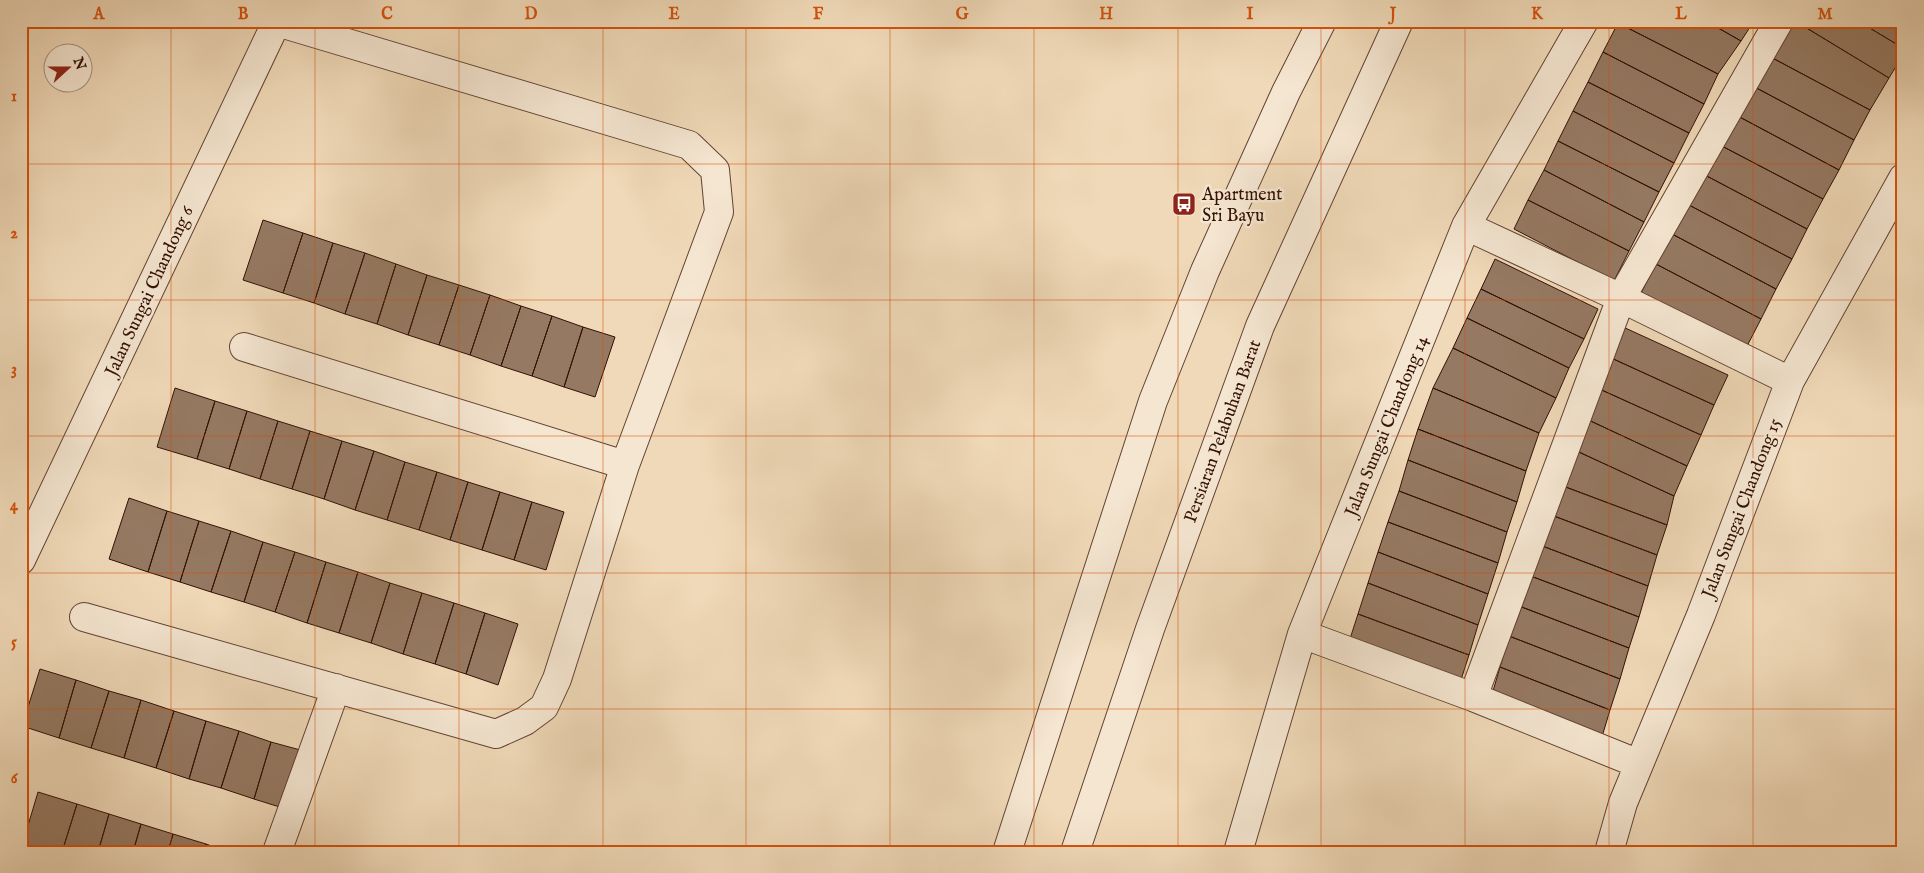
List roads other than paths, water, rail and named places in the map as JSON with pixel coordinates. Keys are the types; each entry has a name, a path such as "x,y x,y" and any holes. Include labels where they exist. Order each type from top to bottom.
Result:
{"street":[{"path":"1007,852 1153,401 1206,271 1286,92 1322,21"},
{"name":"Persiaran Pelabuhan Barat","path":"1075,852 1154,620 1260,326 1399,21"},
{"name":"Jalan Sungai Chandong 14","path":"1238,852 1302,634 1466,226 1584,21"},
{"path":"1472,697 1621,298 1779,21"},
{"path":"84,617 496,734 524,721 544,707 557,679 625,465 719,212 715,170 689,145 277,22"},
{"name":"Jalan Sungai Chandong 6","path":"21,560 277,22"},
{"name":"Jalan Sungai Chandong 15","path":"1609,852 1623,803 1701,615 1790,381 1903,178"},
{"path":"1466,226 1621,298 1790,381"},
{"path":"244,347 625,465"},
{"path":"1302,634 1472,697 1639,764"},
{"path":"277,852 336,688"}],"place":[{"name":"Apartment Sri Bayu","path":"1184,204"}]}
